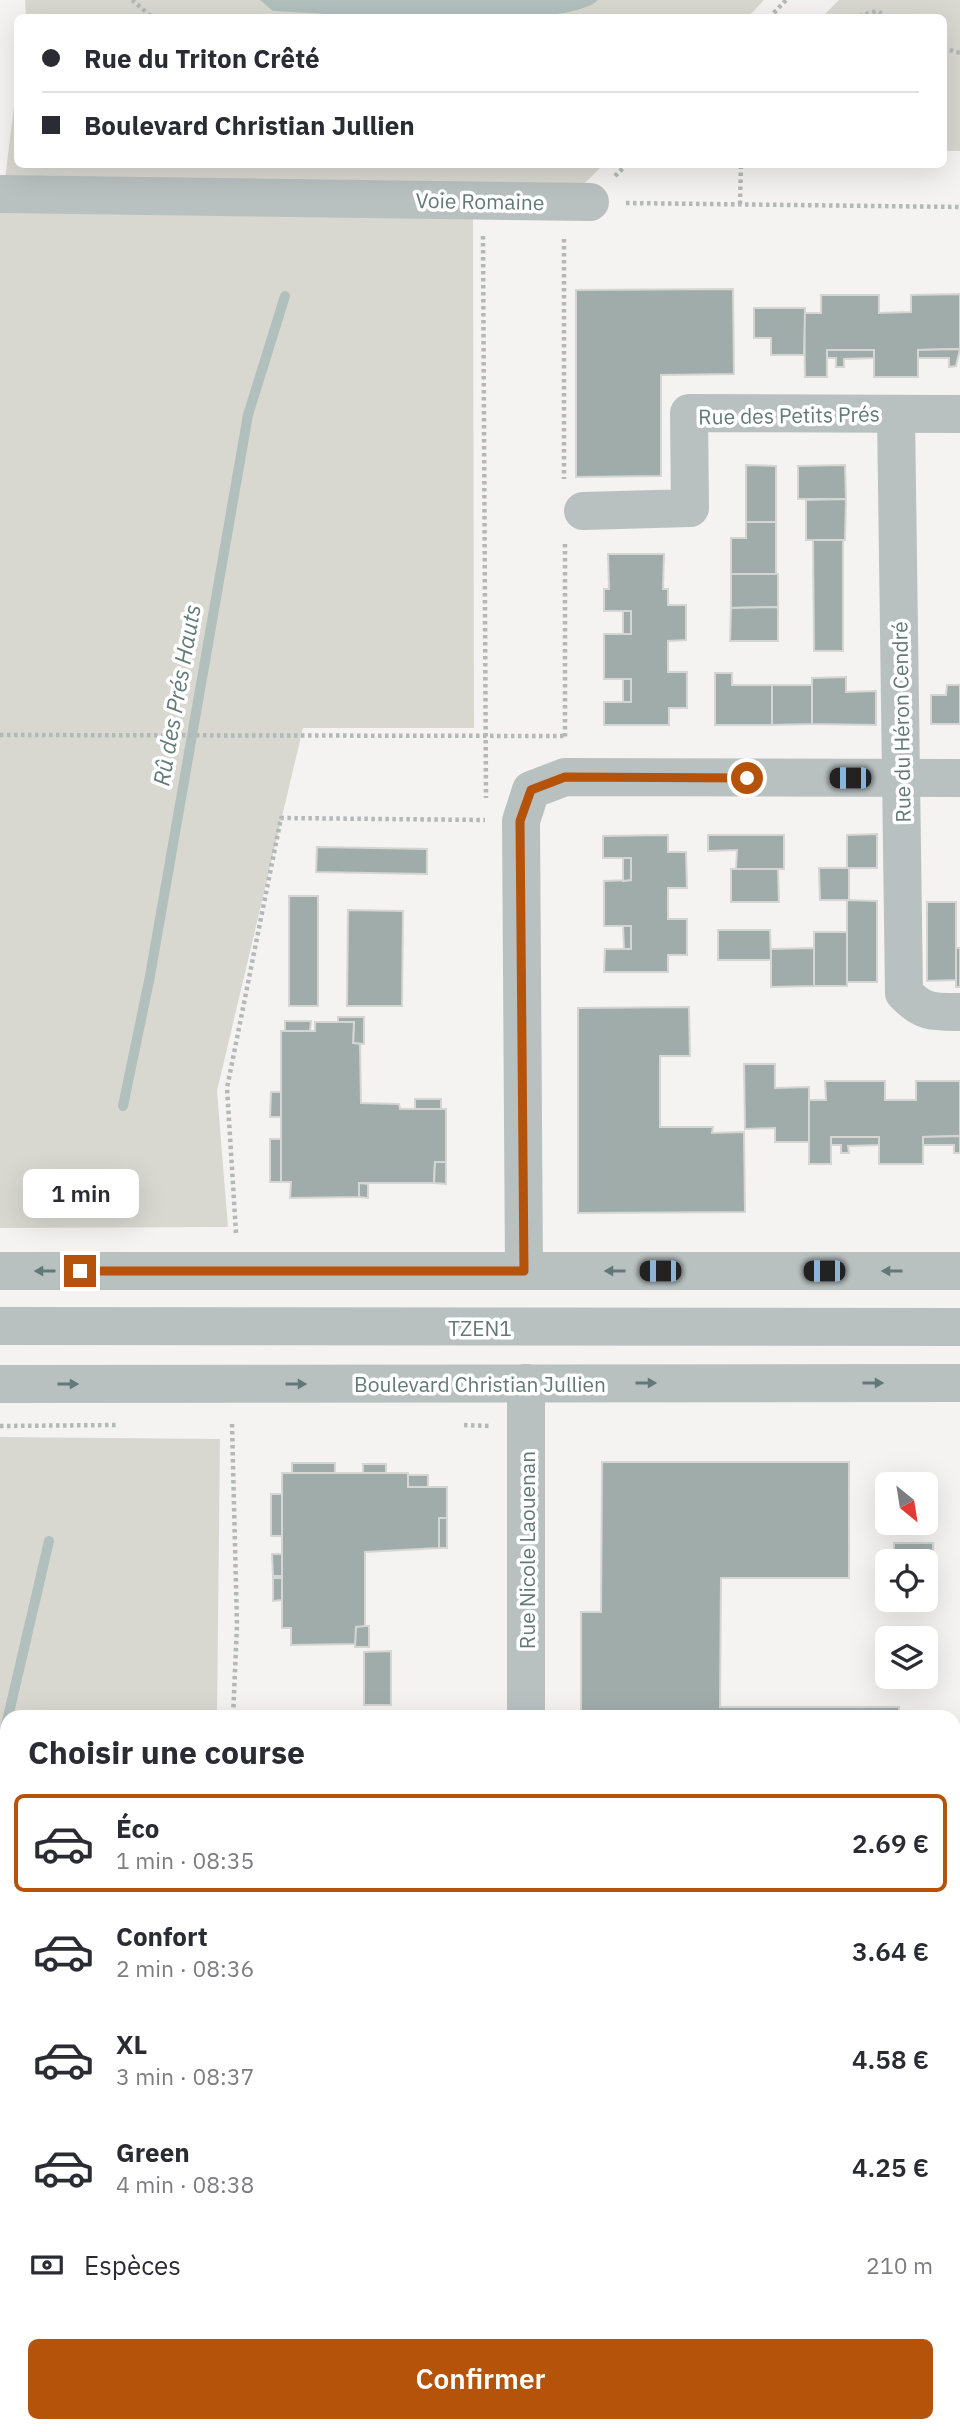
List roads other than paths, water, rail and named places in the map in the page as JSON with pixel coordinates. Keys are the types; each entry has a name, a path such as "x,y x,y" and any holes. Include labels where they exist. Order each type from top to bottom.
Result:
{"street":[{"name":"Voie Romaine","path":"0,194 590,202"},
{"name":"Rue des Petits Prés","path":"583,511 690,508 689,413 960,414"},
{"name":"Rue du Héron Cendré","path":"895,414 904,993 917,1006 947,1012"},
{"path":"524,1271 503,820 531,790 565,777 960,778"},
{"path":"0,1271 960,1271"},
{"name":"TZEN1","path":"0,1326 960,1327"},
{"name":"Rue Nicole Laouenan","path":"526,1383 526,1710"},
{"name":"Boulevard Christian Jullien","path":"0,1384 960,1383"}],"waterway":[{"name":"Rû des Prés Hauts","path":"123,1106 150,976 248,415 285,296"},
{"name":"Rû des Prés Hauts","path":"10,1710 49,1541"}]}
